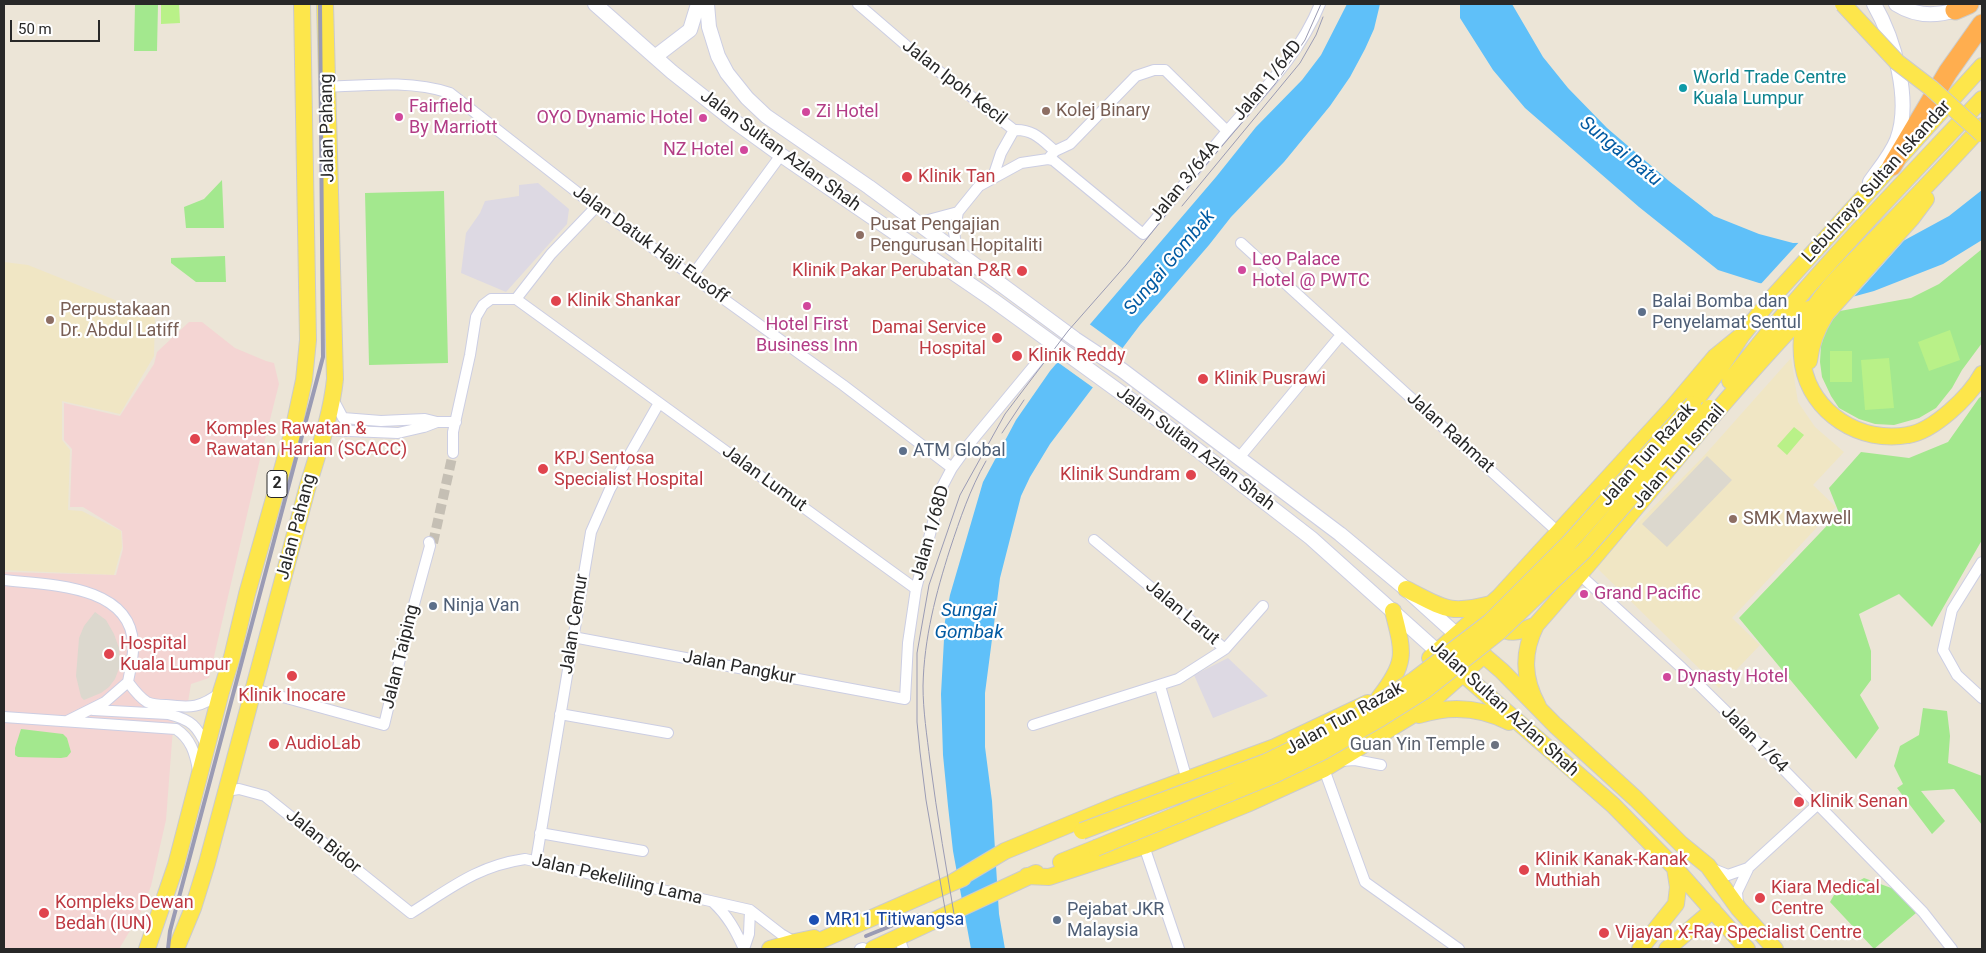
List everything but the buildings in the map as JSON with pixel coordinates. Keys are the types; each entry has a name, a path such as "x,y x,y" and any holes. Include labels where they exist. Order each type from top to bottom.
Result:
{"highway":[{"path":"1892,166 1948,72 1982,24"},
{"path":"1892,166 1954,80 1982,46"}],"main road":[{"name":"Jalan Pahang","path":"147,949 176,865 304,380 308,340 302,4"},
{"name":"Jalan Pahang","path":"176,949 204,875 307,489 326,430 333,399 335,379 325,4"},
{"name":"Jalan Sultan Azlan Shah","path":"595,4 683,81 781,155 985,294 1113,386 1285,518 1613,806 1675,868 1747,949"},
{"path":"656,56 690,30 698,4"},
{"name":"Jalan Sultan Azlan Shah","path":"707,4 709,26 718,56 727,73 747,98 766,116 869,187 1075,339 1122,370 1340,534 1406,589 1458,636 1484,654 1681,844 1708,866 1739,909 1774,949"},
{"path":"1842,4 1897,62 1931,88 1982,134"},
{"path":"1847,215 1896,141 1900,128 1902,91 1896,57 1885,23 1874,4"},
{"path":"1896,4 1907,10 1926,15 1945,13 1962,6"},
{"name":"Lebuhraya Sultan Iskandar","path":"1772,298 1982,66"},
{"name":"Lebuhraya Sultan Iskandar","path":"1796,303 1857,232 1982,99"},
{"path":"1980,380 1944,415 1923,430 1908,436 1871,435 1856,431 1830,414 1810,388 1804,371 1801,338 1806,324 1826,291 1982,126"},
{"path":"1810,388 1811,343 1817,328 1826,314 1911,219 1964,146"},
{"name":"Jalan Tun Ismail","path":"1538,706 1528,686 1525,665 1528,644 1536,626 1778,341 1826,291"},
{"name":"Jalan Tun Razak","path":"1007,855 1082,831 1266,762 1348,722 1414,680 1490,622 1569,544 1693,404 1742,335 1772,298"},
{"name":"Jalan Tun Razak","path":"865,949 901,943 954,910 1019,880 1274,776 1322,752 1424,691 1499,632 1584,550 1713,403 1766,336 1796,303"},
{"path":"1458,636 1495,600 1672,408 1714,357 1742,335"},
{"path":"1713,403 1778,341"},
{"path":"1406,589 1449,610 1472,609 1495,600"},
{"path":"1495,600 1495,616 1498,624 1504,630 1514,633 1536,626"},
{"path":"1379,698 1394,679 1402,658 1401,644 1393,611"},
{"name":"Jalan Tun Razak","path":"770,949 798,945 833,935 953,882 1117,805 1275,747 1379,698 1458,636"},
{"name":"Jalan Tun Razak","path":"1019,880 1049,877 1144,846 1240,807 1330,765 1424,708 1484,654"},
{"path":"1379,698 1402,688 1413,689 1419,699 1415,708 1405,720"},
{"path":"1405,720 1442,710 1482,710 1492,713 1527,731"},
{"path":"1667,949 1713,910 1714,896 1712,890 1681,844"},
{"path":"1640,949 1676,904 1678,887 1675,868"}],"street":[{"name":"Jalan Ipoh Kecil","path":"858,4 908,47 1014,130 1024,129 1035,133 1051,155 1052,160 1144,234"},
{"name":"Jalan 1/64D","path":"1227,131 1295,53 1315,18 1320,4"},
{"path":"957,252 954,232 958,212 979,186 993,176 1021,163 1051,155 1070,144 1136,76 1154,70 1165,70 1227,131"},
{"name":"Jalan Datuk Haji Eusoff","path":"328,87 377,84 430,86 450,93 596,207 952,468"},
{"path":"993,176 1001,153 1014,130"},
{"name":"Jalan 3/64A","path":"1144,234 1227,131"},
{"path":"692,276 781,155"},
{"path":"452,450 476,317 483,305 491,299 516,299 551,254 596,207"},
{"path":"917,223 958,212"},
{"name":"Jalan Rahmat","path":"1241,243 1558,532"},
{"name":"Jalan Lumut","path":"516,299 916,589"},
{"path":"1238,459 1341,335"},
{"name":"Jalan 1/68D","path":"905,699 908,643 916,589 942,487 952,468 970,442 1048,350 1050,342"},
{"path":"333,399 343,418 381,421 425,419 437,422 456,422"},
{"name":"Jalan Cemur","path":"536,861 587,550 593,526 610,489 659,402"},
{"path":"326,430 398,433 437,422"},
{"name":"Jalan Larut","path":"1033,725 1178,679 1225,649 1094,540"},
{"name":"Jalan Taiping","path":"254,689 384,725 406,630 430,544"},
{"path":"1982,562 1952,610 1943,650 1957,675 1982,698"},
{"name":"Jalan 1/64","path":"1580,574 1682,668 1923,912 1952,949"},
{"path":"4,580 70,587 114,606 121,611 132,636 133,645 128,682 105,702 67,721"},
{"path":"1225,649 1262,606"},
{"name":"Jalan Pangkur","path":"573,636 905,699"},
{"path":"128,682 138,695 148,703 188,708 210,701 221,692"},
{"path":"1160,686 1187,780"},
{"path":"91,710 168,714 180,717 196,726 207,747"},
{"path":"560,714 668,733"},
{"path":"4,718 176,729 184,734 190,742 199,778"},
{"path":"1381,765 1355,760 1330,765 1365,882 1459,949"},
{"name":"Jalan Bidor","path":"226,791 239,789 265,796 412,913"},
{"path":"1708,866 1719,873 1728,875 1737,874 1748,868 1817,805"},
{"name":"Jalan Pekeliling Lama","path":"540,833 644,850"},
{"path":"1144,846 1179,949"},
{"name":"Jalan Pekeliling Lama","path":"412,913 474,873 508,861 525,859 750,910 798,945"},
{"path":"1739,909 1737,892 1748,868"},
{"path":"712,901 725,912 732,922 744,949"},
{"path":"744,949 748,934 750,910"}],"shaded area":[{"path":"538,183 569,209 567,224 506,292 461,273 466,233 480,213 485,201 519,196 519,185"},
{"path":"4,262 28,265 155,316 154,356 120,414 62,401 62,440 70,450 68,510 82,511 121,531 122,547 114,575 4,570"},
{"name":"Hospital Kuala Lumpur","path":"189,322 202,322 235,348 274,363 279,384 209,678 191,684 188,702 175,702 166,820 151,886 140,914 119,949 4,949 4,572 116,575 123,549 122,531 83,507 70,507 72,449 64,440 64,403 120,416 154,364 157,352"},
{"name":"SMK Maxwell","path":"1791,358 1798,402 1815,427 1844,452 1813,485 1836,507 1732,618 1760,645 1719,688 1595,566 1702,458"},
{"path":"1707,456 1732,480 1667,547 1642,524"},
{"path":"95,612 106,620 114,634 119,648 120,666 115,679 109,687 101,693 84,700 81,697 76,676 79,638 84,626"},
{"path":"1228,658 1268,696 1213,718 1194,675"}],"green space":[{"path":"135,4 158,4 157,51 134,51"},
{"path":"161,4 179,4 180,23 161,24"},
{"path":"222,180 224,228 186,228 184,207 204,199"},
{"path":"444,191 448,363 369,365 365,193"},
{"path":"1982,249 1982,343 1962,370 1952,388 1936,408 1919,418 1894,425 1875,424 1859,419 1839,408 1822,377 1820,362 1821,345 1828,325 1840,311 1911,298 1939,284"},
{"path":"225,256 226,282 196,282 171,263 171,258"},
{"path":"1950,330 1960,360 1929,371 1918,342"},
{"path":"1830,351 1852,351 1852,382 1830,382"},
{"path":"1889,358 1894,408 1865,410 1861,360"},
{"path":"1982,396 1982,540 1932,627 1899,594 1859,614 1871,651 1871,680 1860,695 1879,728 1856,759 1739,618 1839,513 1829,488 1861,452 1909,458 1948,442"},
{"path":"1794,427 1804,435 1787,455 1777,446"},
{"path":"1923,708 1947,711 1950,736 1948,763 1982,776 1982,825 1954,789 1921,791 1945,821 1932,834 1897,788 1903,784 1894,766 1900,746 1919,735"},
{"path":"21,729 63,734 67,738 71,752 67,757 61,758 18,757 15,755 15,748"},
{"path":"1864,878 1894,889 1916,913 1874,949 1830,902 1834,895"}],"water":[{"name":"Sungai Gombak","path":"1347,4 1380,4 1374,29 1350,77 1330,106 1284,162 1231,217 1140,325 1050,444 1021,496 1000,578 985,693 985,747 992,801 999,914 1005,949 971,949 953,851 943,755 941,694 945,621 950,595 983,482 1016,420 1050,371 1216,177 1256,127 1302,80 1321,55"},
{"name":"Sungai Batu","path":"1460,4 1512,4 1543,57 1568,88 1607,128 1669,181 1714,216 1759,234 1793,243 1903,241 1949,216 1982,190 1982,240 1943,264 1874,291 1852,297 1759,283 1718,270 1639,207 1525,108 1493,70 1460,18"}],"pier":[{"path":"1909,235 1852,299 1759,286 1801,240 1902,239"},
{"path":"1088,323 1125,350 1095,389 1056,361"}],"tunnel":[{"path":"433,543 453,453"}],"tram line":[{"path":"948,926 926,800 920,752 917,722 917,653 929,585 960,495 1005,414 1068,331 1126,265 1199,173 1275,84 1305,40 1321,4"},
{"path":"1182,206 1300,63 1316,35 1323,17"},
{"path":"1002,433 1024,400"},
{"path":"956,926 926,733 923,695 924,668 932,616 945,566 966,504 986,461"}],"railway":[{"path":"168,949 170,931 323,357 320,4"},
{"path":"866,936 918,915"}],"place":[{"name":"World Trade Centre Kuala Lumpur","path":"1683,88"},
{"name":"Kolej Binary","path":"1046,111"},
{"name":"Zi Hotel","path":"806,112"},
{"name":"Fairfield By Marriott","path":"399,117"},
{"name":"OYO Dynamic Hotel","path":"703,118"},
{"name":"NZ Hotel","path":"744,150"},
{"name":"Klinik Tan","path":"907,177"},
{"name":"Pusat Pengajian Pengurusan Hopitaliti","path":"860,235"},
{"name":"Leo Palace Hotel @ PWTC","path":"1242,270"},
{"name":"Klinik Pakar Perubatan P&R","path":"1022,271"},
{"name":"Klinik Shankar","path":"556,301"},
{"name":"Hotel First Business Inn","path":"807,306"},
{"name":"Balai Bomba dan Penyelamat Sentul","path":"1642,312"},
{"name":"Perpustakaan Dr. Abdul Latiff","path":"50,320"},
{"name":"Damai Service Hospital","path":"997,338"},
{"name":"Klinik Reddy","path":"1017,356"},
{"name":"Klinik Pusrawi","path":"1203,379"},
{"name":"Komples Rawatan & Rawatan Harian (SCACC)","path":"195,439"},
{"name":"ATM Global","path":"903,451"},
{"name":"KPJ Sentosa Specialist Hospital","path":"543,469"},
{"name":"Klinik Sundram","path":"1191,475"},
{"name":"SMK Maxwell","path":"1733,519"},
{"name":"Grand Pacific","path":"1584,594"},
{"name":"Ninja Van","path":"433,606"},
{"name":"Hospital Kuala Lumpur","path":"109,654"},
{"name":"Klinik Inocare","path":"292,676"},
{"name":"Dynasty Hotel","path":"1667,677"},
{"name":"AudioLab","path":"274,744"},
{"name":"Guan Yin Temple","path":"1495,745"},
{"name":"Klinik Senan","path":"1799,802"},
{"name":"Klinik Kanak-Kanak Muthiah","path":"1524,870"},
{"name":"Kiara Medical Centre","path":"1760,898"},
{"name":"Kompleks Dewan Bedah (IUN)","path":"44,913"},
{"name":"MR11 Titiwangsa","path":"814,920"},
{"name":"Pejabat JKR Malaysia","path":"1057,920"},
{"name":"Vijayan X-Ray Specialist Centre","path":"1604,933"}]}
